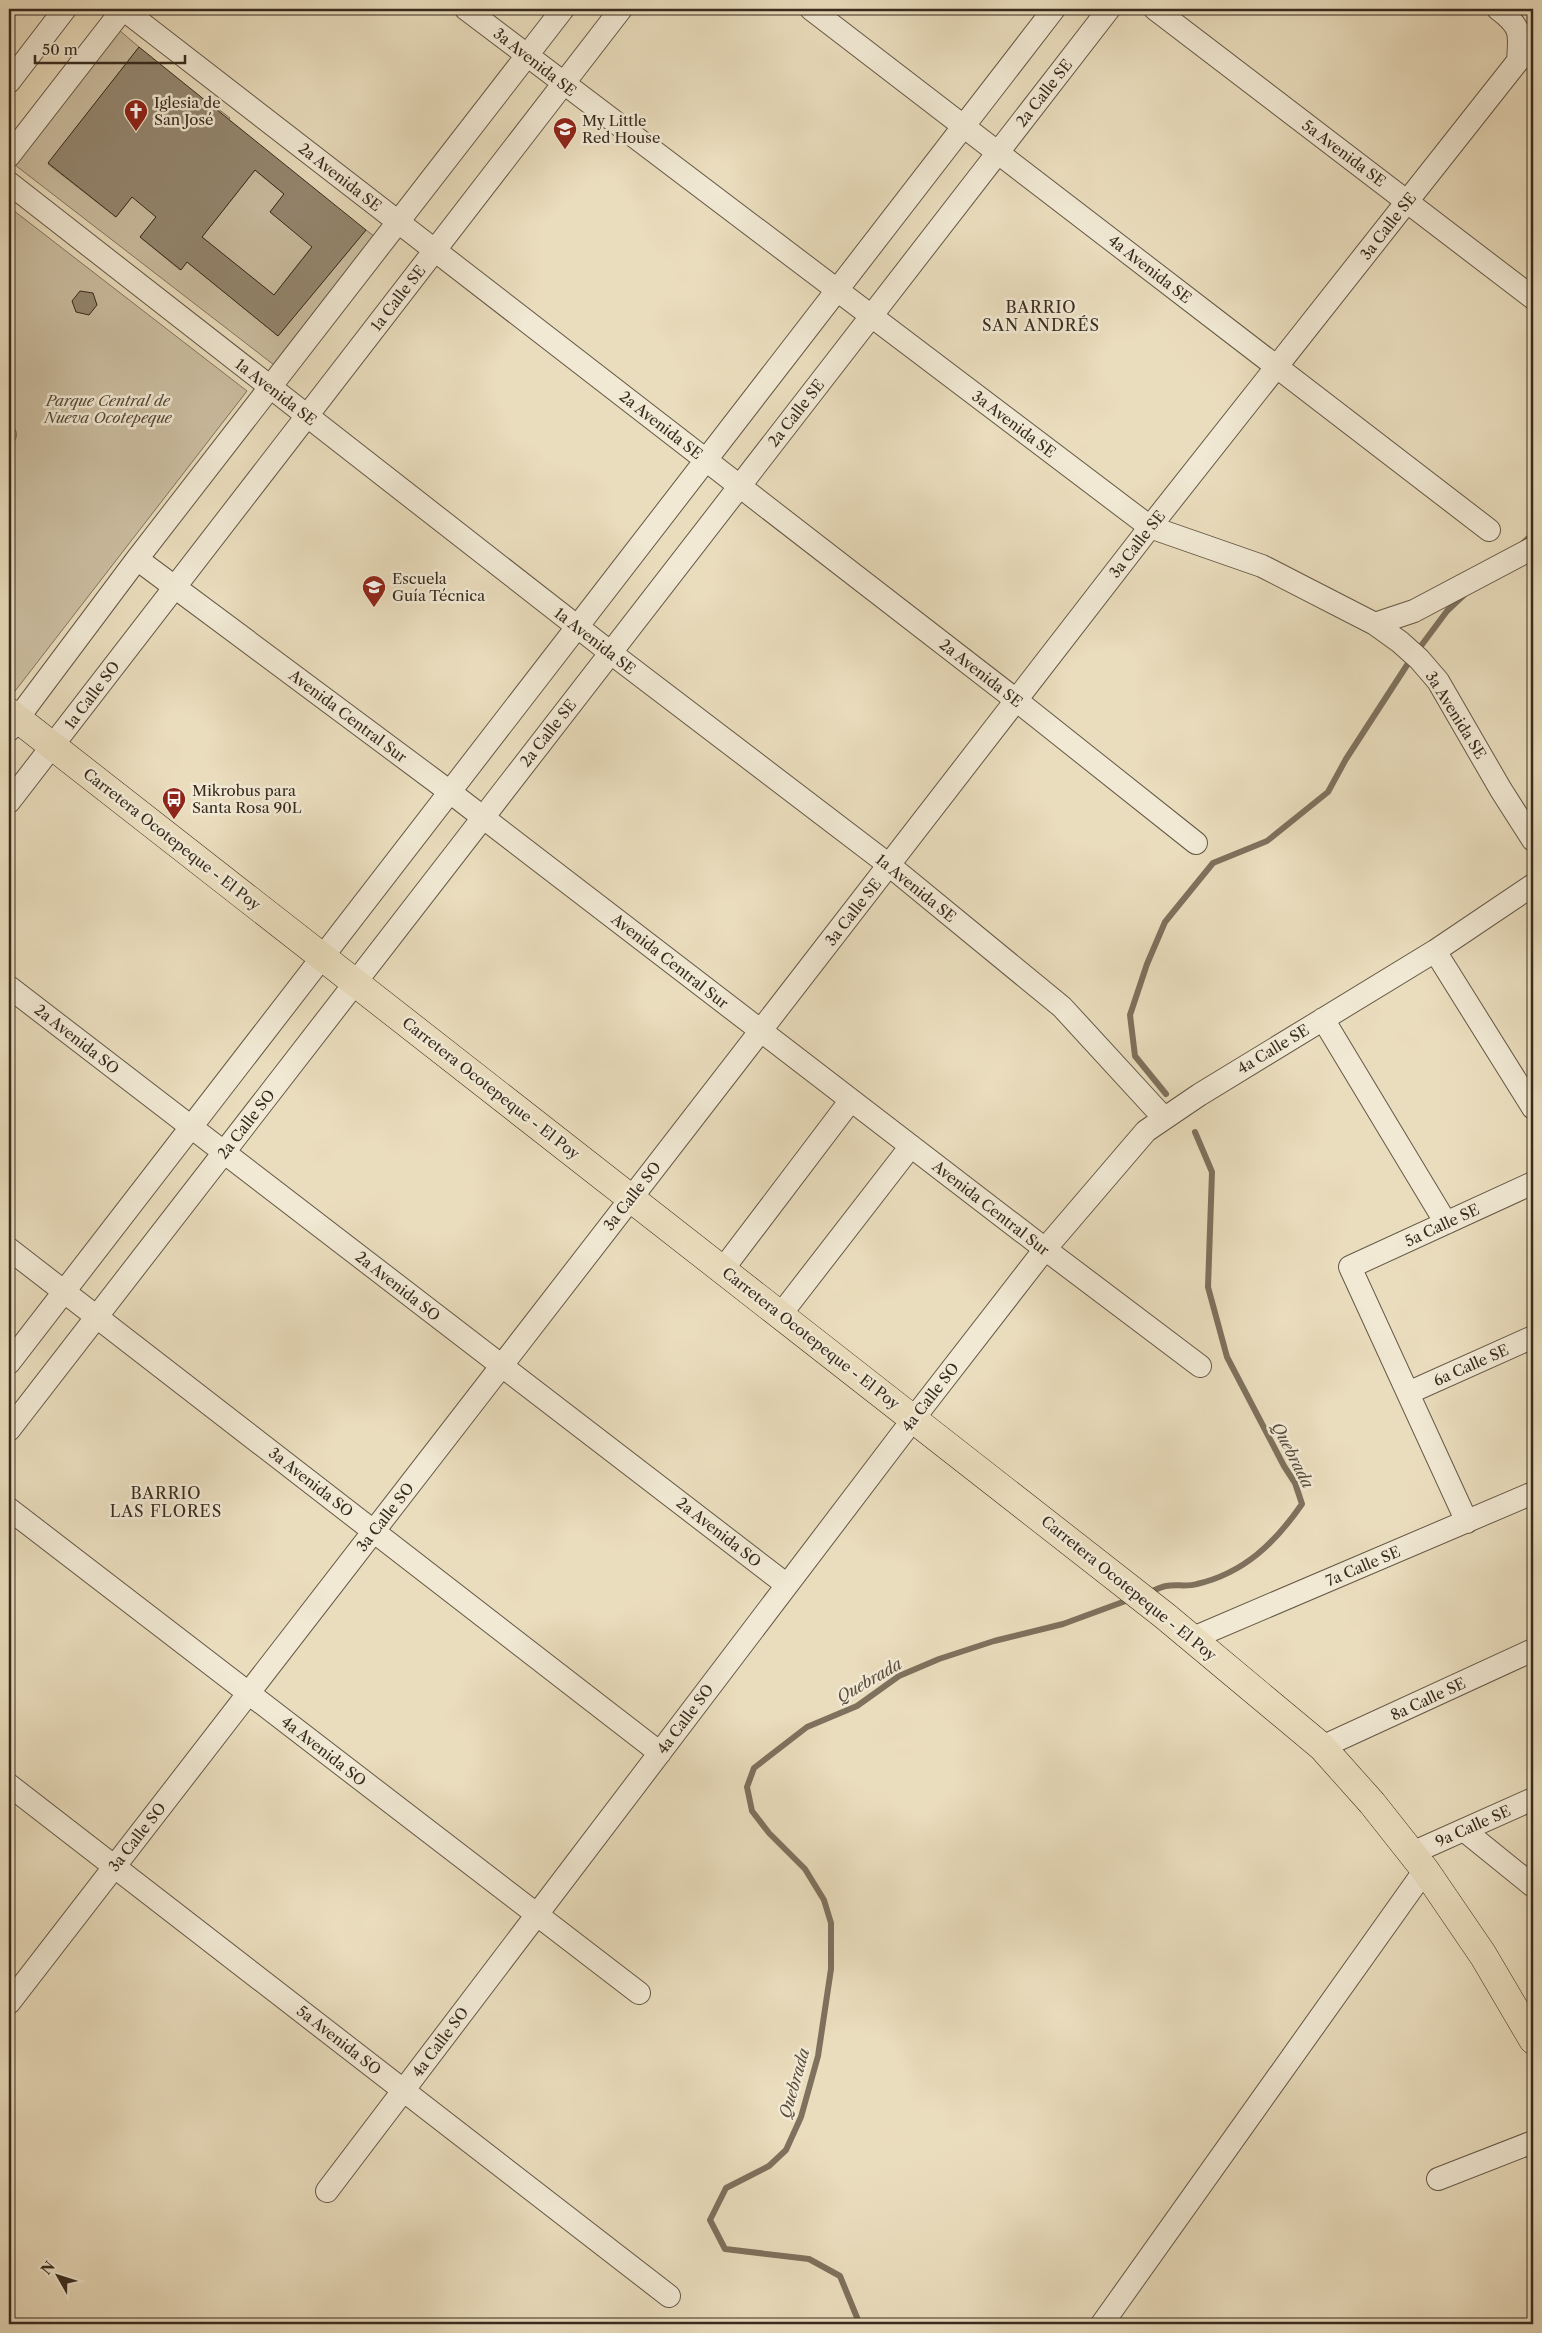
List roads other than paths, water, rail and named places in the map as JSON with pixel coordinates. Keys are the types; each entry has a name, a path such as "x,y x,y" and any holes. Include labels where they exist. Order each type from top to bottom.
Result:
{"main road":[{"name":"Carretera Ocotepeque - El Poy","path":"12,720 52,746 914,1418 1193,1638 1322,1747 1372,1803 1418,1861 1483,1954 1533,2040"}],"street":[{"path":"9,82 65,9"},
{"path":"9,156 123,9"},
{"name":"2a Avenida SE","path":"123,9 1016,700 1196,843"},
{"name":"3a Avenida SE","path":"466,9 1150,527 1262,566 1375,624 1400,642 1419,659 1438,681 1501,790 1533,840"},
{"path":"12,720 272,388 563,9"},
{"name":"1a Calle SE","path":"174,587 621,9"},
{"name":"4a Avenida SE","path":"811,9 1489,530"},
{"path":"9,1363 1054,9"},
{"name":"2a Calle SE","path":"483,817 1109,9"},
{"name":"5a Avenida SE","path":"1155,9 1533,298"},
{"name":"3a Calle SE","path":"761,1030 1150,527 1518,61 1520,34 1509,17 1498,9"},
{"name":"1a Avenida SE","path":"9,183 577,627 889,864 1062,1007 1164,1118"},
{"path":"1375,624 1414,611 1533,548"},
{"name":"Avenida Central Sur","path":"138,559 483,817 1200,1366"},
{"name":"1a Calle SO","path":"9,802 174,587"},
{"name":"2a Calle SO","path":"9,1430 483,817"},
{"name":"4a Calle SE","path":"1045,1249 1146,1131 1164,1118 1435,951 1533,885"},
{"path":"1435,951 1533,1108"},
{"name":"2a Avenida SO","path":"9,986 787,1585"},
{"path":"1323,1019 1446,1223"},
{"name":"3a Calle SO","path":"9,2003 761,1030"},
{"path":"723,1269 851,1100"},
{"path":"781,1314 911,1146"},
{"name":"5a Calle SE","path":"1408,1394 1350,1267 1533,1183"},
{"name":"3a Avenida SO","path":"9,1249 660,1753"},
{"name":"4a Calle SO","path":"327,2191 914,1418 1045,1249"},
{"name":"6a Calle SE","path":"1408,1394 1533,1337"},
{"path":"1408,1394 1468,1522"},
{"name":"7a Calle SE","path":"1193,1638 1533,1493"},
{"name":"4a Avenida SO","path":"9,1509 639,1993"},
{"name":"8a Calle SE","path":"1322,1747 1533,1650"},
{"name":"5a Avenida SO","path":"9,1784 669,2296"},
{"name":"9a Calle SE","path":"1418,1861 1465,1831 1533,1799"},
{"path":"1465,1831 1533,1886"},
{"path":"1102,2324 1418,1861"},
{"path":"1438,2179 1533,2142"}],"waterway":[{"path":"1523,543 1533,534"},
{"path":"1166,1094 1135,1056 1130,1015 1147,964 1165,922 1213,863 1267,841 1328,792 1346,759 1409,662 1447,611 1465,594"},
{"name":"Quebrada","path":"1147,1593 1161,1587 1193,1585 1214,1579 1244,1564 1269,1544 1302,1504 1295,1483 1284,1466 1227,1357 1208,1287 1212,1172 1195,1132"},
{"name":"Quebrada","path":"856,2324 858,2320 840,2276 809,2259 725,2249 710,2220 726,2188 769,2166 786,2150 801,2117 818,2056 831,1969 831,1923 824,1900 805,1869 769,1833 752,1811 747,1787 754,1768 807,1727 857,1706 899,1676 939,1659 994,1641 1063,1624 1131,1599"}],"place":[{"name":"Iglesia de San José","path":"136,132"},
{"name":"My Little Red House","path":"565,150"},
{"name":"Escuela Guía Técnica","path":"374,608"},
{"name":"Mikrobus para Santa Rosa 90L","path":"174,820"}],"district":[{"name":"BARRIO SAN ANDRÉS","path":"1041,316"},
{"name":"BARRIO LAS FLORES","path":"166,1502"}],"park label":[{"name":"Parque Central de Nueva Ocotepeque","path":"108,408"}]}
